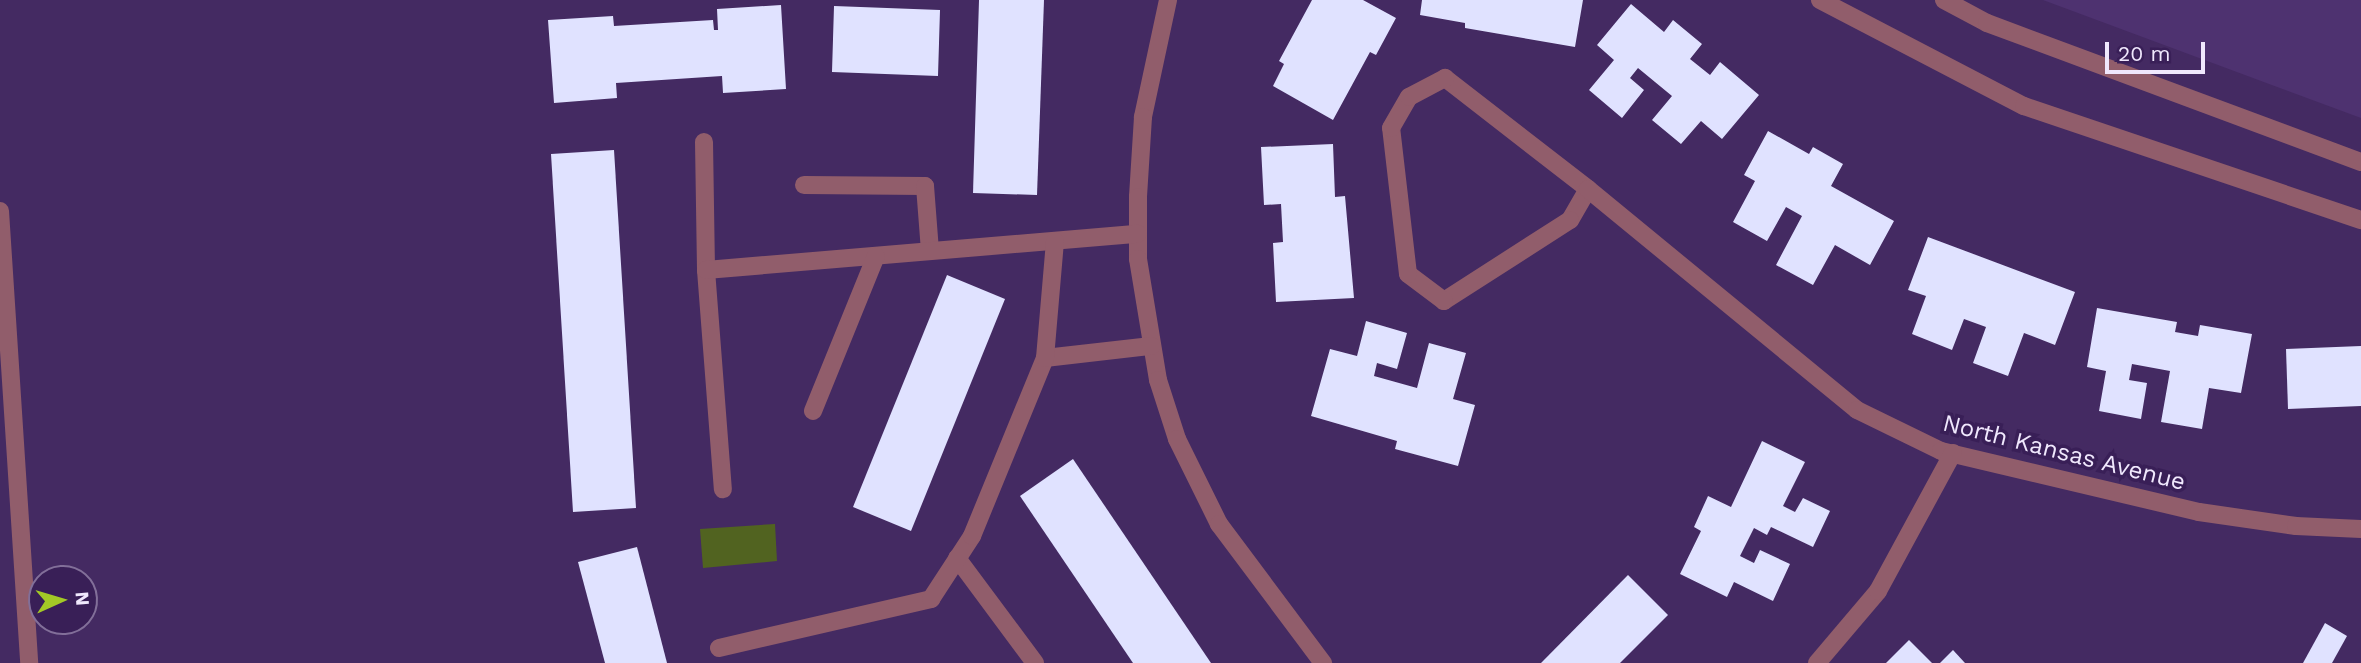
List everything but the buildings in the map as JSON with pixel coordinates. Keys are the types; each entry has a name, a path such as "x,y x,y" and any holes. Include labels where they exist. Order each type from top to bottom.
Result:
{"street":[{"path":"1168,0 1143,117 1138,234 1151,346 1177,439 1208,505 1279,610 1323,663"},
{"path":"1820,0 2024,106 2361,220"},
{"path":"1944,0 1987,23 2361,162"},
{"name":"North Kansas Avenue","path":"1588,189 1570,220 1444,301 1408,274 1391,128 1409,97 1445,78 1588,189 1857,410 1953,453 2199,512 2297,526 2361,529"},
{"path":"704,142 706,270 723,489"},
{"path":"804,185 925,186 930,251"},
{"path":"0,211 29,663"},
{"path":"706,270 1138,234"},
{"path":"719,648 931,598 972,536 1045,358 1055,241"},
{"path":"813,411 876,256"},
{"path":"1045,358 1151,346"},
{"path":"1816,663 1878,591 1953,453"},
{"path":"957,558 1035,663"}],"shaded area":[{"path":"2043,0 2361,0 2361,118"},
{"path":"775,524 777,561 703,568 700,529"}]}
